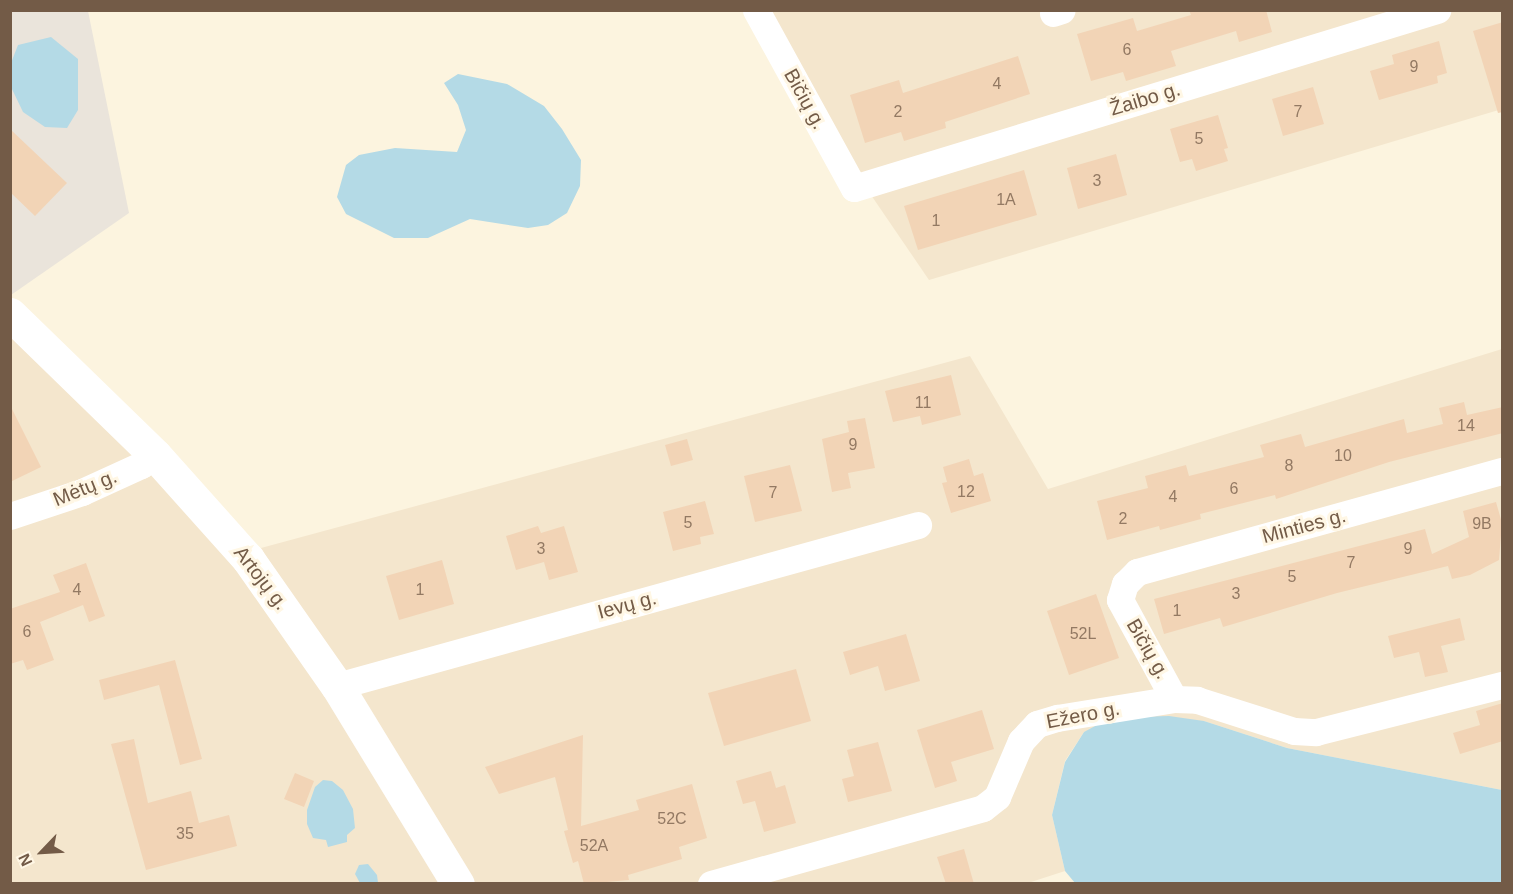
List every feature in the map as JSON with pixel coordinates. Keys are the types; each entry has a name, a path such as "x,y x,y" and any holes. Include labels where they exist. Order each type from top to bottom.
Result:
{"main road":[{"name":"Artojų g.","path":"10,314 155,455 248,559 337,686 458,884"}],"street":[{"name":"Bičių g.","path":"756,10 854,188"},
{"name":"Žaibo g.","path":"854,188 1437,10"},
{"name":"Mėtų g.","path":"10,516 82,492 141,465 155,455"},
{"name":"Minties g.","path":"1120,600 1125,584 1137,573 1503,471"},
{"name":"Ievų g.","path":"337,686 918,525"},
{"name":"Bičių g.","path":"1120,600 1174,699"},
{"name":"Ežero g.","path":"711,884 983,808 997,797 1021,741 1037,724 1174,699 1197,700 1294,731 1316,732 1503,685"}],"shaded area":[{"path":"11,11 88,11 129,213 11,295"},
{"path":"768,11 1502,11 1502,109 929,280 871,195"},
{"path":"10,335 162,480 232,559 316,674 444,883 11,883"},
{"path":"1502,349 1502,790 1287,748 1204,721 1084,732 1065,761 1052,815 1065,871 1028,883 473,883 261,548 970,356 1048,489"}],"water":[{"path":"51,37 78,59 78,110 67,128 45,127 23,112 11,87 11,63 18,45"},
{"path":"458,74 507,84 544,106 562,129 581,160 580,186 567,213 548,225 528,228 470,219 428,238 394,238 346,214 337,197 346,165 359,155 395,148 457,152 466,130 458,105 444,83"},
{"path":"1169,716 1204,721 1287,748 1502,790 1502,883 1075,883 1065,871 1052,815 1065,762 1084,732 1097,725 1134,717"},
{"path":"323,780 332,781 343,790 353,809 355,828 347,835 347,842 328,847 326,840 313,838 307,824 307,810 315,787"},
{"path":"368,864 377,875 378,883 360,883 355,874 359,865"}],"building":[{"path":"1189,10 1266,10 1272,32 1239,42 1236,31 1171,51 1176,66 1126,81 1123,72 1091,81 1077,34 1133,18 1137,31 1191,15"},
{"path":"1503,22 1503,112 1498,113 1473,31"},
{"path":"1439,41 1447,73 1437,76 1438,83 1379,100 1370,71 1394,64 1392,55"},
{"path":"1018,56 1030,94 945,122 946,128 904,141 901,132 865,143 850,95 899,80 903,93"},
{"path":"1313,87 1324,124 1283,136 1272,99"},
{"path":"1218,115 1228,148 1224,149 1228,161 1196,171 1192,159 1180,162 1170,129"},
{"path":"10,129 67,183 35,216 10,192"},
{"path":"1116,154 1127,195 1078,209 1067,168"},
{"path":"1024,170 1037,215 918,250 904,206"},
{"path":"951,375 961,415 922,425 920,416 893,422 885,391"},
{"path":"1464,402 1467,415 1503,407 1503,433 1389,462 1276,499 1275,495 1200,514 1201,519 1160,530 1159,526 1107,540 1097,501 1148,488 1145,476 1186,465 1189,476 1264,457 1260,445 1301,434 1305,447 1404,419 1407,433 1443,424 1439,408"},
{"path":"10,405 41,467 10,482"},
{"path":"865,418 875,468 848,473 851,488 832,492 822,439 849,432 847,421"},
{"path":"687,439 693,460 671,466 665,445"},
{"path":"969,459 974,476 983,473 991,501 951,513 942,483 947,482 943,467"},
{"path":"790,465 802,511 755,522 744,476"},
{"path":"705,501 714,534 700,537 701,544 673,551 663,512"},
{"path":"1496,502 1502,523 1499,560 1470,575 1452,579 1448,566 1337,593 1223,627 1220,618 1164,634 1154,599 1425,529 1432,554 1469,537 1463,511"},
{"path":"538,526 541,533 564,526 578,572 549,580 544,562 516,570 506,536"},
{"path":"442,560 454,604 399,620 386,576"},
{"path":"86,563 105,616 89,622 83,605 40,622 54,660 27,670 23,660 10,664 10,609 60,592 53,575"},
{"path":"1096,594 1119,658 1069,675 1047,611"},
{"path":"1460,618 1465,640 1441,646 1448,672 1425,677 1419,652 1394,658 1388,636"},
{"path":"906,634 920,681 885,691 878,666 850,675 843,652"},
{"path":"175,660 202,759 180,765 159,685 104,700 99,680"},
{"path":"796,669 811,721 724,746 708,693"},
{"path":"1503,703 1503,741 1460,754 1453,733 1480,725 1476,711"},
{"path":"982,710 994,749 951,762 957,781 935,788 917,730"},
{"path":"583,735 581,826 639,810 636,800 692,784 707,838 679,847 682,859 628,875 629,880 584,884 578,861 573,863 564,831 568,830 555,777 499,794 485,767"},
{"path":"134,739 148,803 191,791 199,823 229,815 237,846 146,870 111,744"},
{"path":"878,742 892,791 848,802 842,779 854,776 847,750"},
{"path":"771,771 776,788 785,785 796,823 764,832 755,801 743,804 736,781"},
{"path":"295,773 314,781 304,807 284,799"},
{"path":"964,849 974,884 946,884 937,857"}]}
